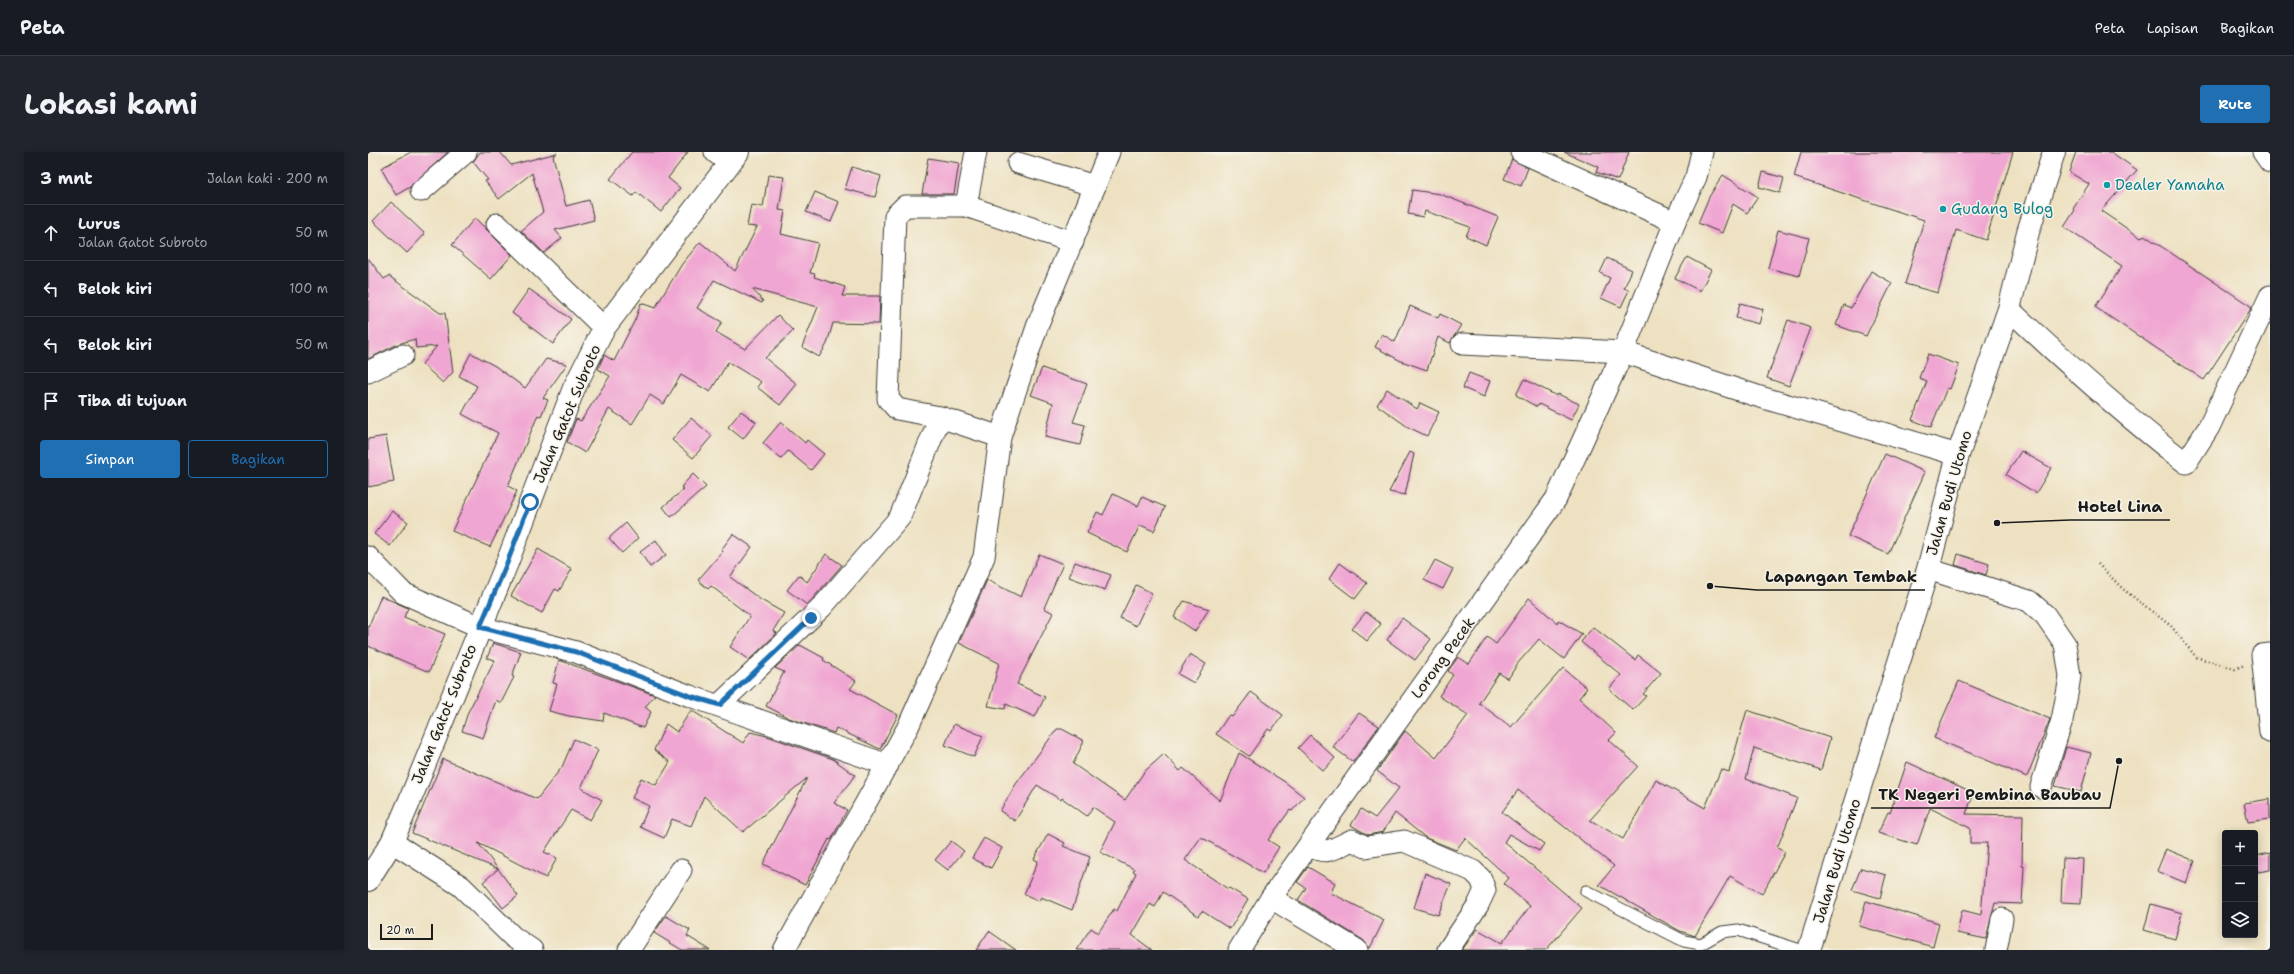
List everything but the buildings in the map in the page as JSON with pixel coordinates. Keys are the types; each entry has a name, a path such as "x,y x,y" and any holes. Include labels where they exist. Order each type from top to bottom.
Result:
{"main road":[{"name":"Jalan Budi Utomo","path":"1809,950 1928,569 1958,455 2009,309 2028,232 2054,152"},
{"name":"Jalan Gatot Subroto","path":"368,880 392,842 507,563 574,388 604,328 728,156"}],"street":[{"path":"421,191 466,152"},
{"path":"966,206 976,152"},
{"path":"784,950 908,728 984,557 1000,437 1037,327 1109,152"},
{"path":"1521,152 1675,222"},
{"name":"Lorong Pecek","path":"1239,950 1271,898 1548,511 1561,488 1623,352 1675,222 1696,177 1702,152"},
{"path":"2263,152 2270,162"},
{"path":"1018,163 1095,186"},
{"path":"1000,437 940,417 896,409 888,399 894,283 893,230 895,216 905,206 966,206 1073,242"},
{"path":"497,224 604,328"},
{"path":"2009,309 2072,368 2146,432 2186,462 2209,427 2270,296"},
{"path":"1462,344 1623,352 1757,396 1958,455"},
{"path":"368,372 403,355"},
{"path":"720,705 821,608 900,517 940,417"},
{"path":"368,557 403,593 480,627 576,652 690,696 720,705 888,765"},
{"path":"1928,569 2029,601 2046,615 2065,644 2070,676 2068,689 2062,720 2041,787"},
{"path":"2266,655 2270,732"},
{"path":"1309,846 1318,851 1332,851 1352,840 1366,847 1404,841 1473,871 1481,879 1485,890 1478,905 1448,950"},
{"path":"392,842 462,886 513,937 532,950"},
{"path":"629,950 681,870"},
{"path":"1271,898 1357,950"},
{"path":"1996,950 2002,919"}],"lane":[{"path":"1586,891 1684,941 1701,944 1722,932 1738,930 1800,950"}],"path":[{"path":"2098,564 2123,589 2170,626 2196,657 2235,669 2266,655"}],"place":[{"name":"Dealer Yamaha","path":"2107,185"},
{"name":"Gudang Bulog","path":"1943,209"},
{"name":"Hotel Lina","path":"1997,523"},
{"name":"Lapangan Tembak","path":"1710,586"},
{"name":"TK Negeri Pembina Baubau","path":"2119,761"}],"route":[{"path":"530,502 507,563 480,627 576,652 690,696 720,705 811,618"}]}
